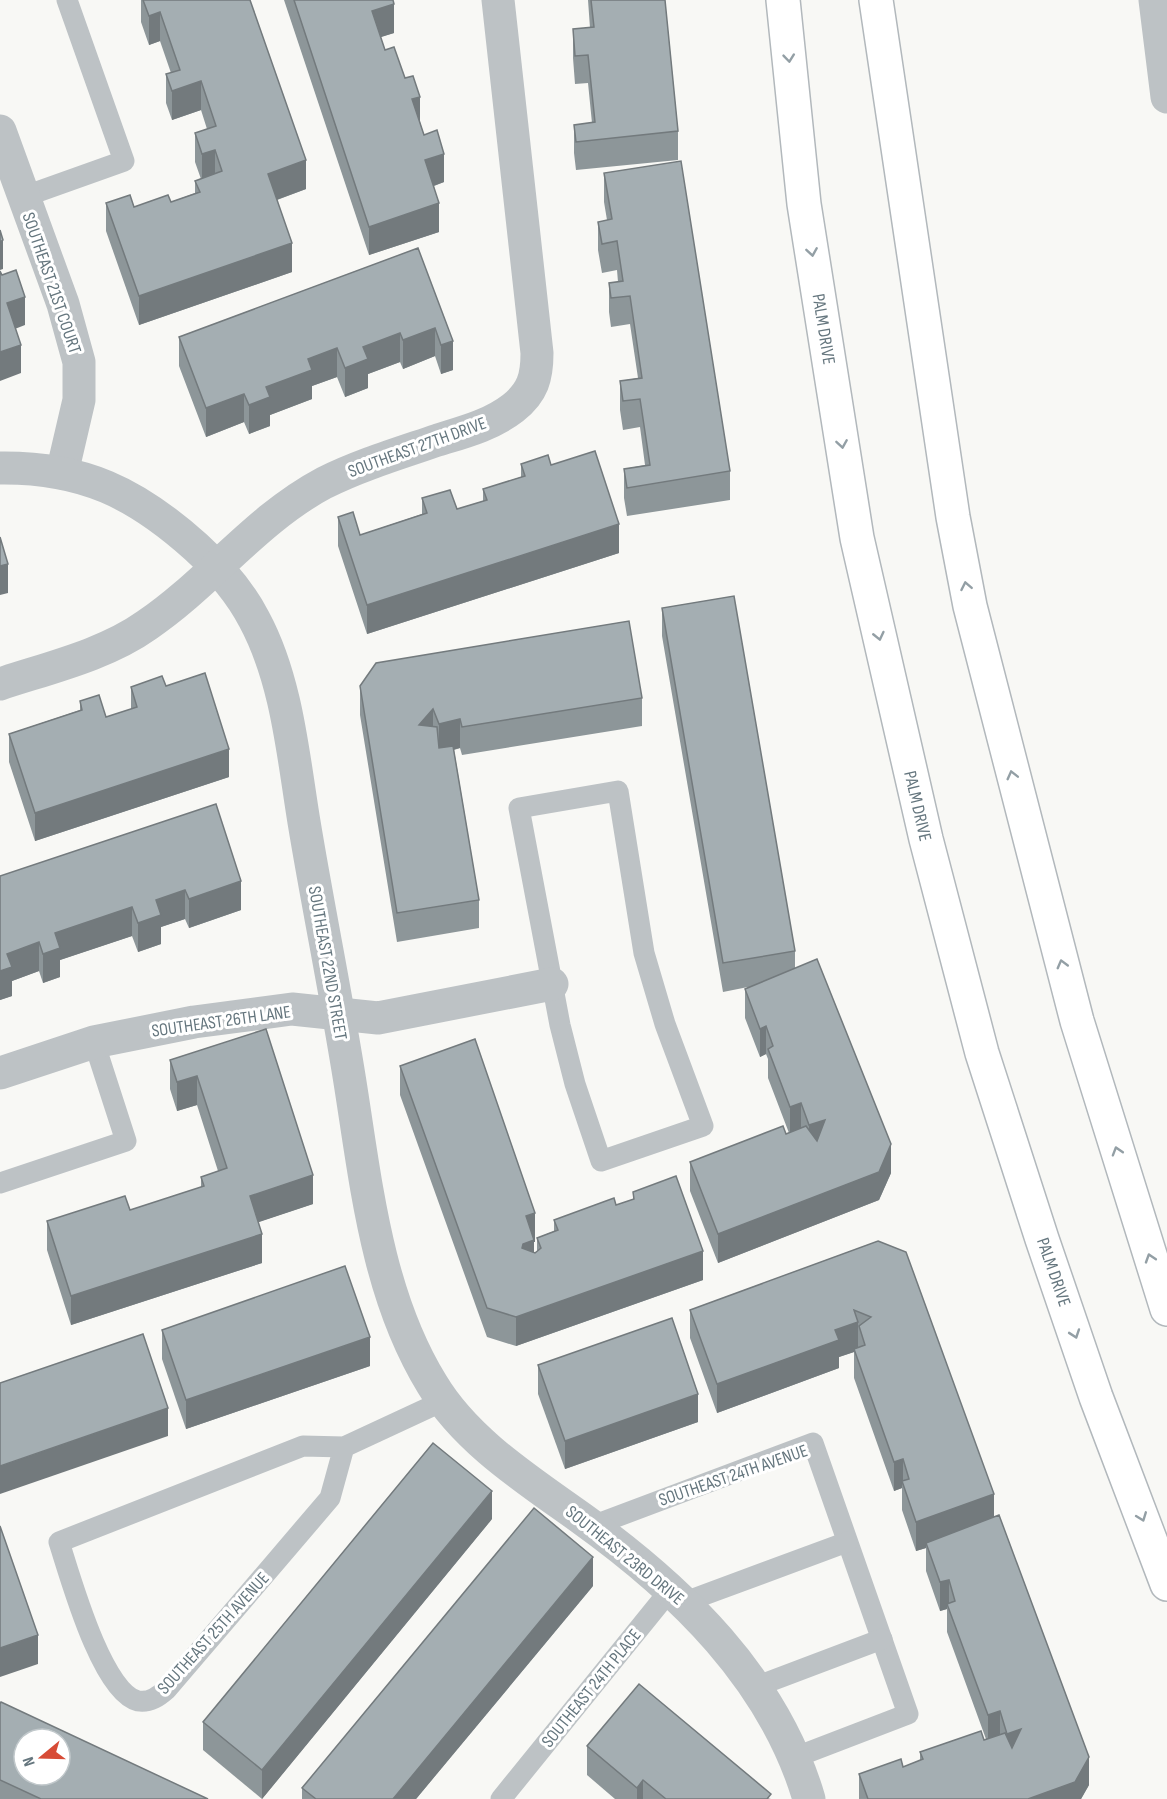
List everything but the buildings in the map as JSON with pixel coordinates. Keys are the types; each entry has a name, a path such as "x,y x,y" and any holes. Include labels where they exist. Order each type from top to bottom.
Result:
{"main road":[{"name":"PALM DRIVE","path":"783,0 804,204 856,538 926,838 982,1053 1038,1228 1096,1397 1167,1584"},
{"path":"876,0 953,517 970,606 1077,1021 1167,1309"}],"street":[{"name":"SOUTHEAST 27TH DRIVE","path":"0,684 63,663 138,631 171,607 287,507 312,490 382,458 490,421 513,408 534,385 537,353 498,0"},
{"path":"1155,0 1167,97"},
{"name":"SOUTHEAST 21ST COURT","path":"0,131 63,304 81,371 77,411 62,473"},
{"name":"SOUTHEAST 22ND STREET","path":"0,468 62,473 102,485 147,507 216,566 252,615 277,678 293,753 352,1092 362,1170 377,1242 394,1298 423,1369"},
{"name":"SOUTHEAST 26TH LANE","path":"0,1073 94,1042 249,1014 292,1009 378,1018 552,984"},
{"name":"SOUTHEAST 23RD DRIVE","path":"423,1369 443,1401 486,1446 678,1595 768,1704 796,1757 809,1799"}],"lane":[{"path":"23,197 124,161 67,0"},
{"path":"618,791 644,953 665,1024 703,1126 602,1161 575,1084 552,984 519,808 618,791"},
{"path":"0,1183 126,1141 94,1042"},
{"name":"SOUTHEAST 25TH AVENUE","path":"344,1446 330,1498 167,1689 148,1701 137,1701 127,1696 114,1684 94,1644 58,1542 303,1446 344,1446 443,1401"},
{"name":"SOUTHEAST 24TH AVENUE","path":"592,1526 813,1443 908,1714 796,1757"},
{"path":"678,1595 848,1542"},
{"name":"SOUTHEAST 24TH PLACE","path":"512,1795 678,1595"},
{"path":"755,1687 882,1639"}]}
